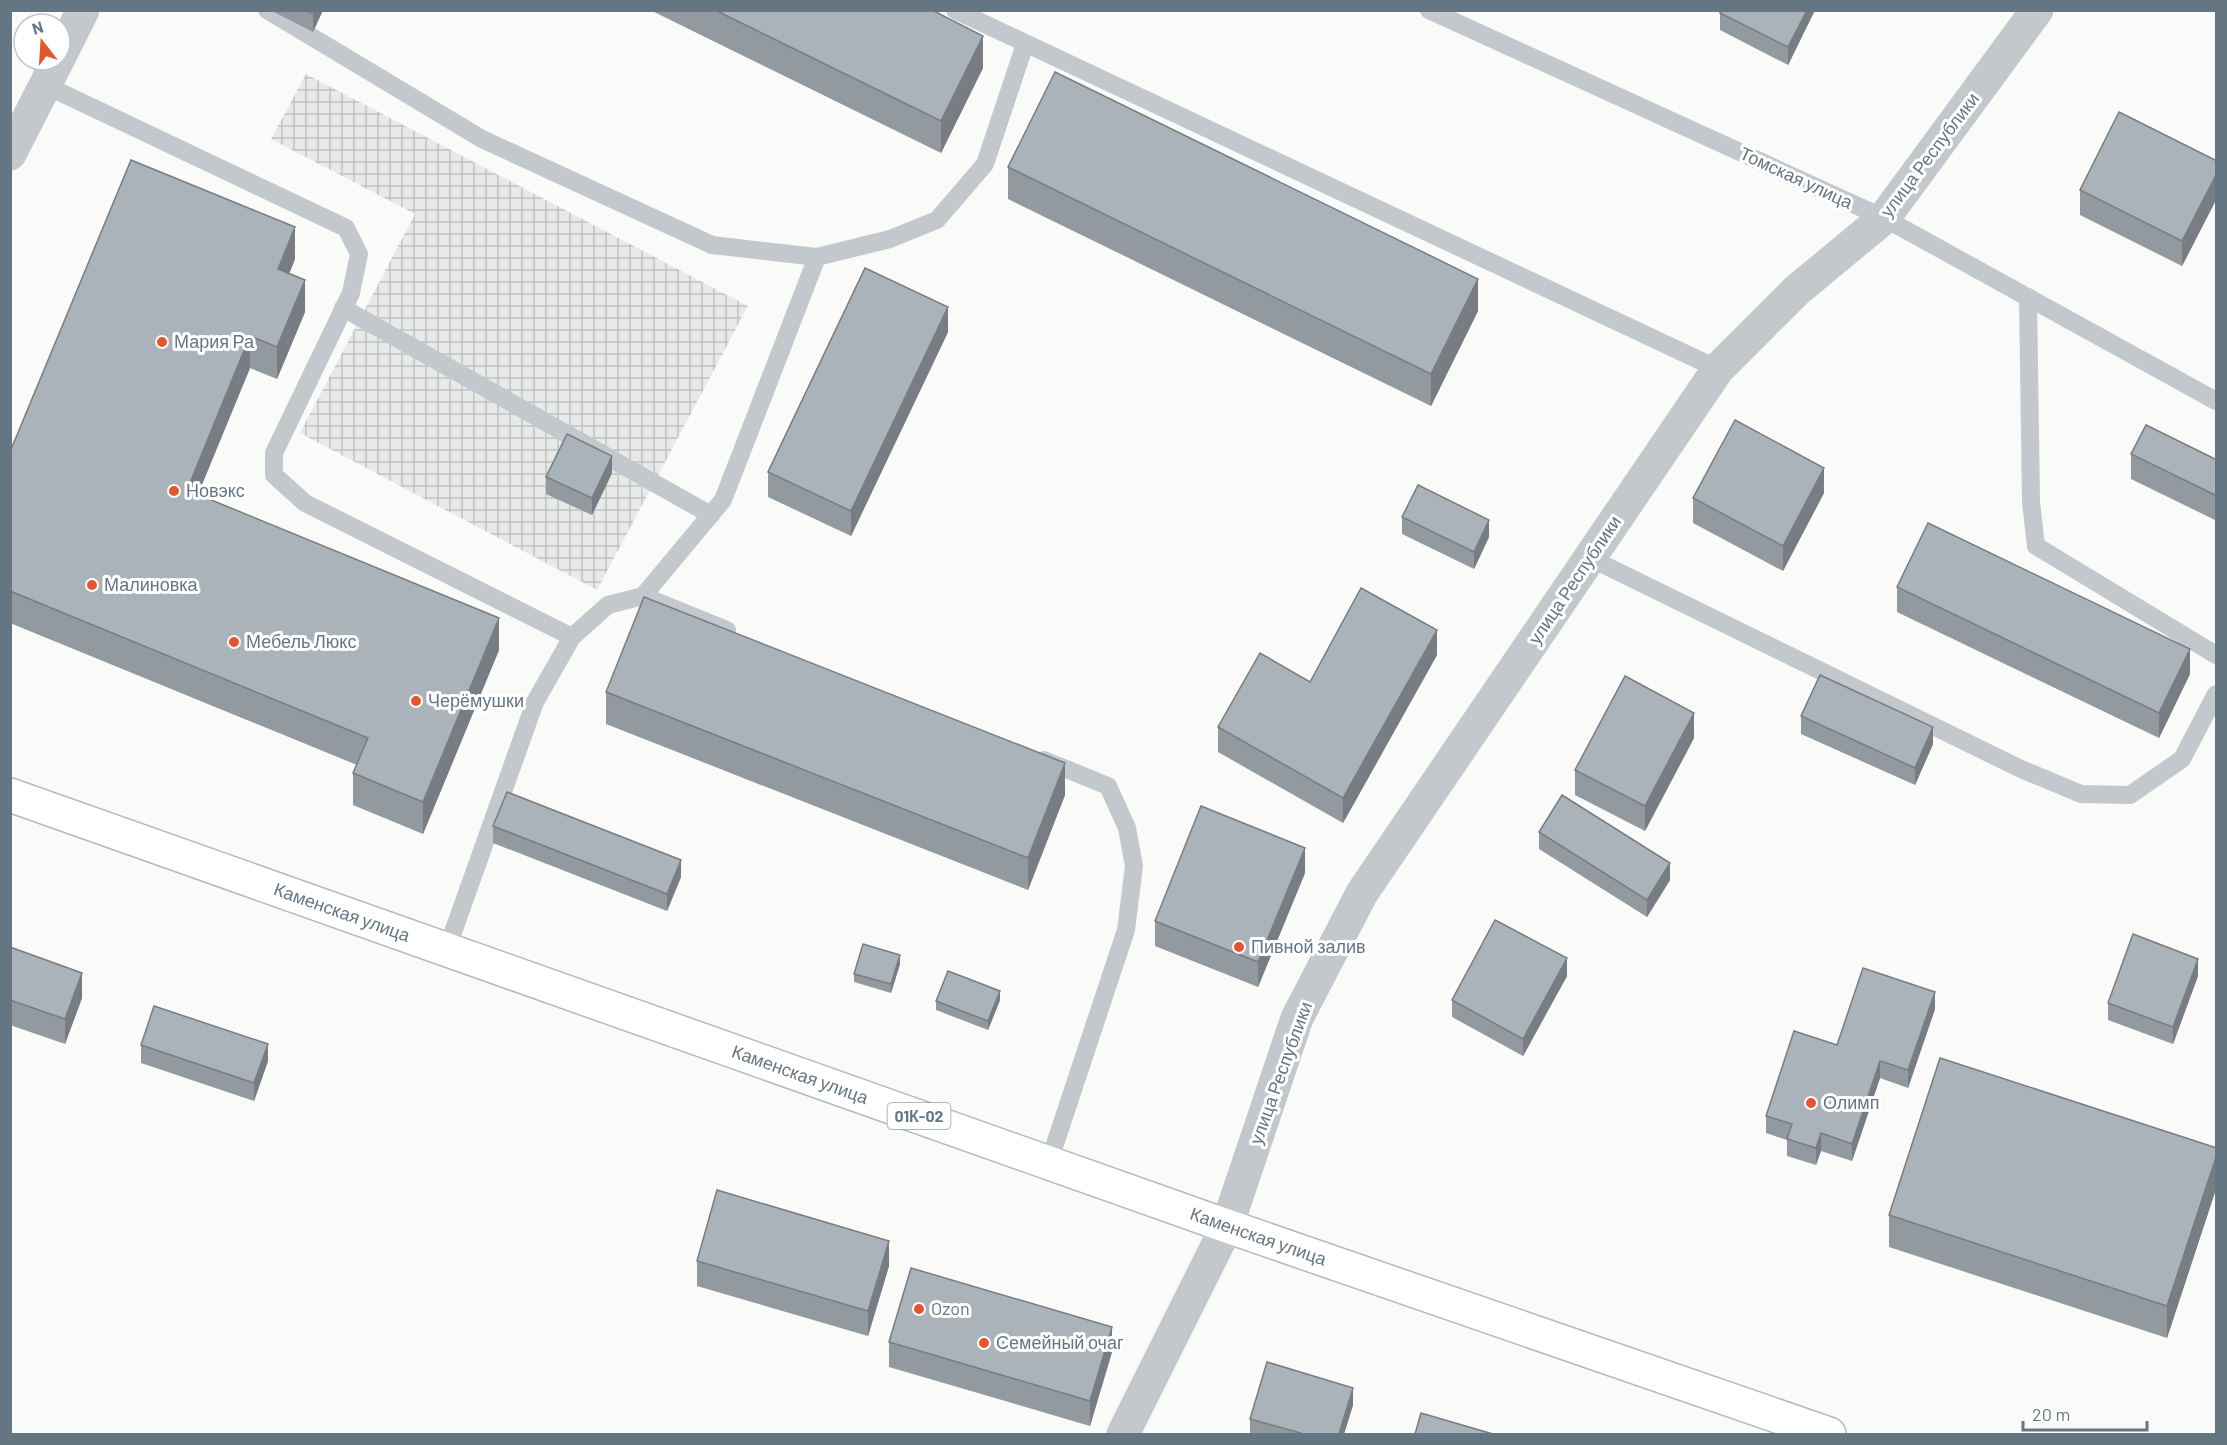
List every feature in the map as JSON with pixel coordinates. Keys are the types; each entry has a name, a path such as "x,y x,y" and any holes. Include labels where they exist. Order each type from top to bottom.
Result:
{"main road":[{"name":"Каменская улица","path":"10,795 1227,1226 1829,1434"}],"street":[{"path":"72,32 83,10"},
{"name":"улица Республики","path":"1123,1434 1227,1226 1297,1018 1362,893 1718,369 1796,291 1884,218 2037,10"},
{"path":"10,154 52,73"}],"lane":[{"path":"267,10 482,139 712,245 817,257 890,239 938,220 985,164 1025,44"},
{"path":"955,10 1718,369"},
{"name":"Томская улица","path":"1429,10 1884,218 2217,401"},
{"path":"52,73 346,228 359,254 351,293 274,453 274,475 305,503 572,637"},
{"path":"447,949 535,702 572,637 608,605 643,596 723,500 817,257"},
{"path":"2028,297 2031,502 2036,546 2217,655"},
{"path":"344,308 711,515"},
{"path":"1590,558 2021,769 2081,794 2130,795 2182,759 2217,694"},
{"path":"643,596 743,637"},
{"path":"1031,755 1108,786 1127,828 1134,866 1126,930 1049,1162"}],"shaded area":[{"path":"306,74 748,306 597,590 300,433 415,214 271,139"}],"building":[{"path":"715,10 932,10 983,36 941,121"},
{"path":"1721,10 1807,10 1788,47 1720,13"},
{"path":"1055,72 1478,279 1431,374 1008,167"},
{"path":"2119,112 2217,161 2217,173 2182,241 2080,190"},
{"path":"131,160 295,227 278,269 305,280 277,347 250,336 187,490 499,618 423,802 353,773 368,738 10,591 10,452"},
{"path":"865,268 948,307 851,511 768,472"},
{"path":"1735,420 1824,468 1783,546 1693,498"},
{"path":"2146,425 2217,460 2217,496 2131,454"},
{"path":"567,434 612,456 592,498 546,477"},
{"path":"1418,485 1489,520 1474,552 1402,517"},
{"path":"1928,523 2190,649 2159,713 1897,587"},
{"path":"1361,588 1437,630 1343,798 1218,727 1260,653 1310,682"},
{"path":"644,597 1065,763 1028,858 606,692"},
{"path":"1820,675 1933,727 1915,768 1801,716"},
{"path":"1625,676 1694,713 1645,806 1575,770"},
{"path":"507,792 681,860 667,894 493,826"},
{"path":"1562,795 1670,863 1647,900 1539,832"},
{"path":"1201,806 1305,848 1258,962 1155,921"},
{"path":"1495,920 1567,958 1523,1039 1452,1000"},
{"path":"2133,934 2198,959 2173,1027 2108,1003"},
{"path":"863,944 900,955 891,984 854,974"},
{"path":"10,947 82,973 65,1019 10,1000"},
{"path":"1863,968 1935,992 1908,1070 1880,1061 1852,1144 1821,1133 1816,1148 1787,1139 1792,1124 1766,1116 1794,1031 1837,1045"},
{"path":"948,971 1000,991 988,1021 936,1001"},
{"path":"154,1006 268,1044 254,1083 141,1045"},
{"path":"1940,1058 2217,1148 2217,1154 2167,1306 1889,1215"},
{"path":"717,1190 889,1241 868,1311 697,1261"},
{"path":"911,1268 1112,1327 1090,1401 889,1342"},
{"path":"1267,1362 1353,1388 1339,1434 1304,1434 1250,1419"},
{"path":"1421,1413 1493,1434 1415,1434"}],"place":[{"name":"Мария Ра","path":"162,342"},
{"name":"Новэкс","path":"174,491"},
{"name":"Малиновка","path":"92,585"},
{"name":"Мебель Люкс","path":"234,642"},
{"name":"Черёмушки","path":"416,701"},
{"name":"Пивной залив","path":"1239,947"},
{"name":"Олимп","path":"1811,1103"},
{"name":"Ozon","path":"919,1309"},
{"name":"Семейный очаг","path":"984,1343"}]}
